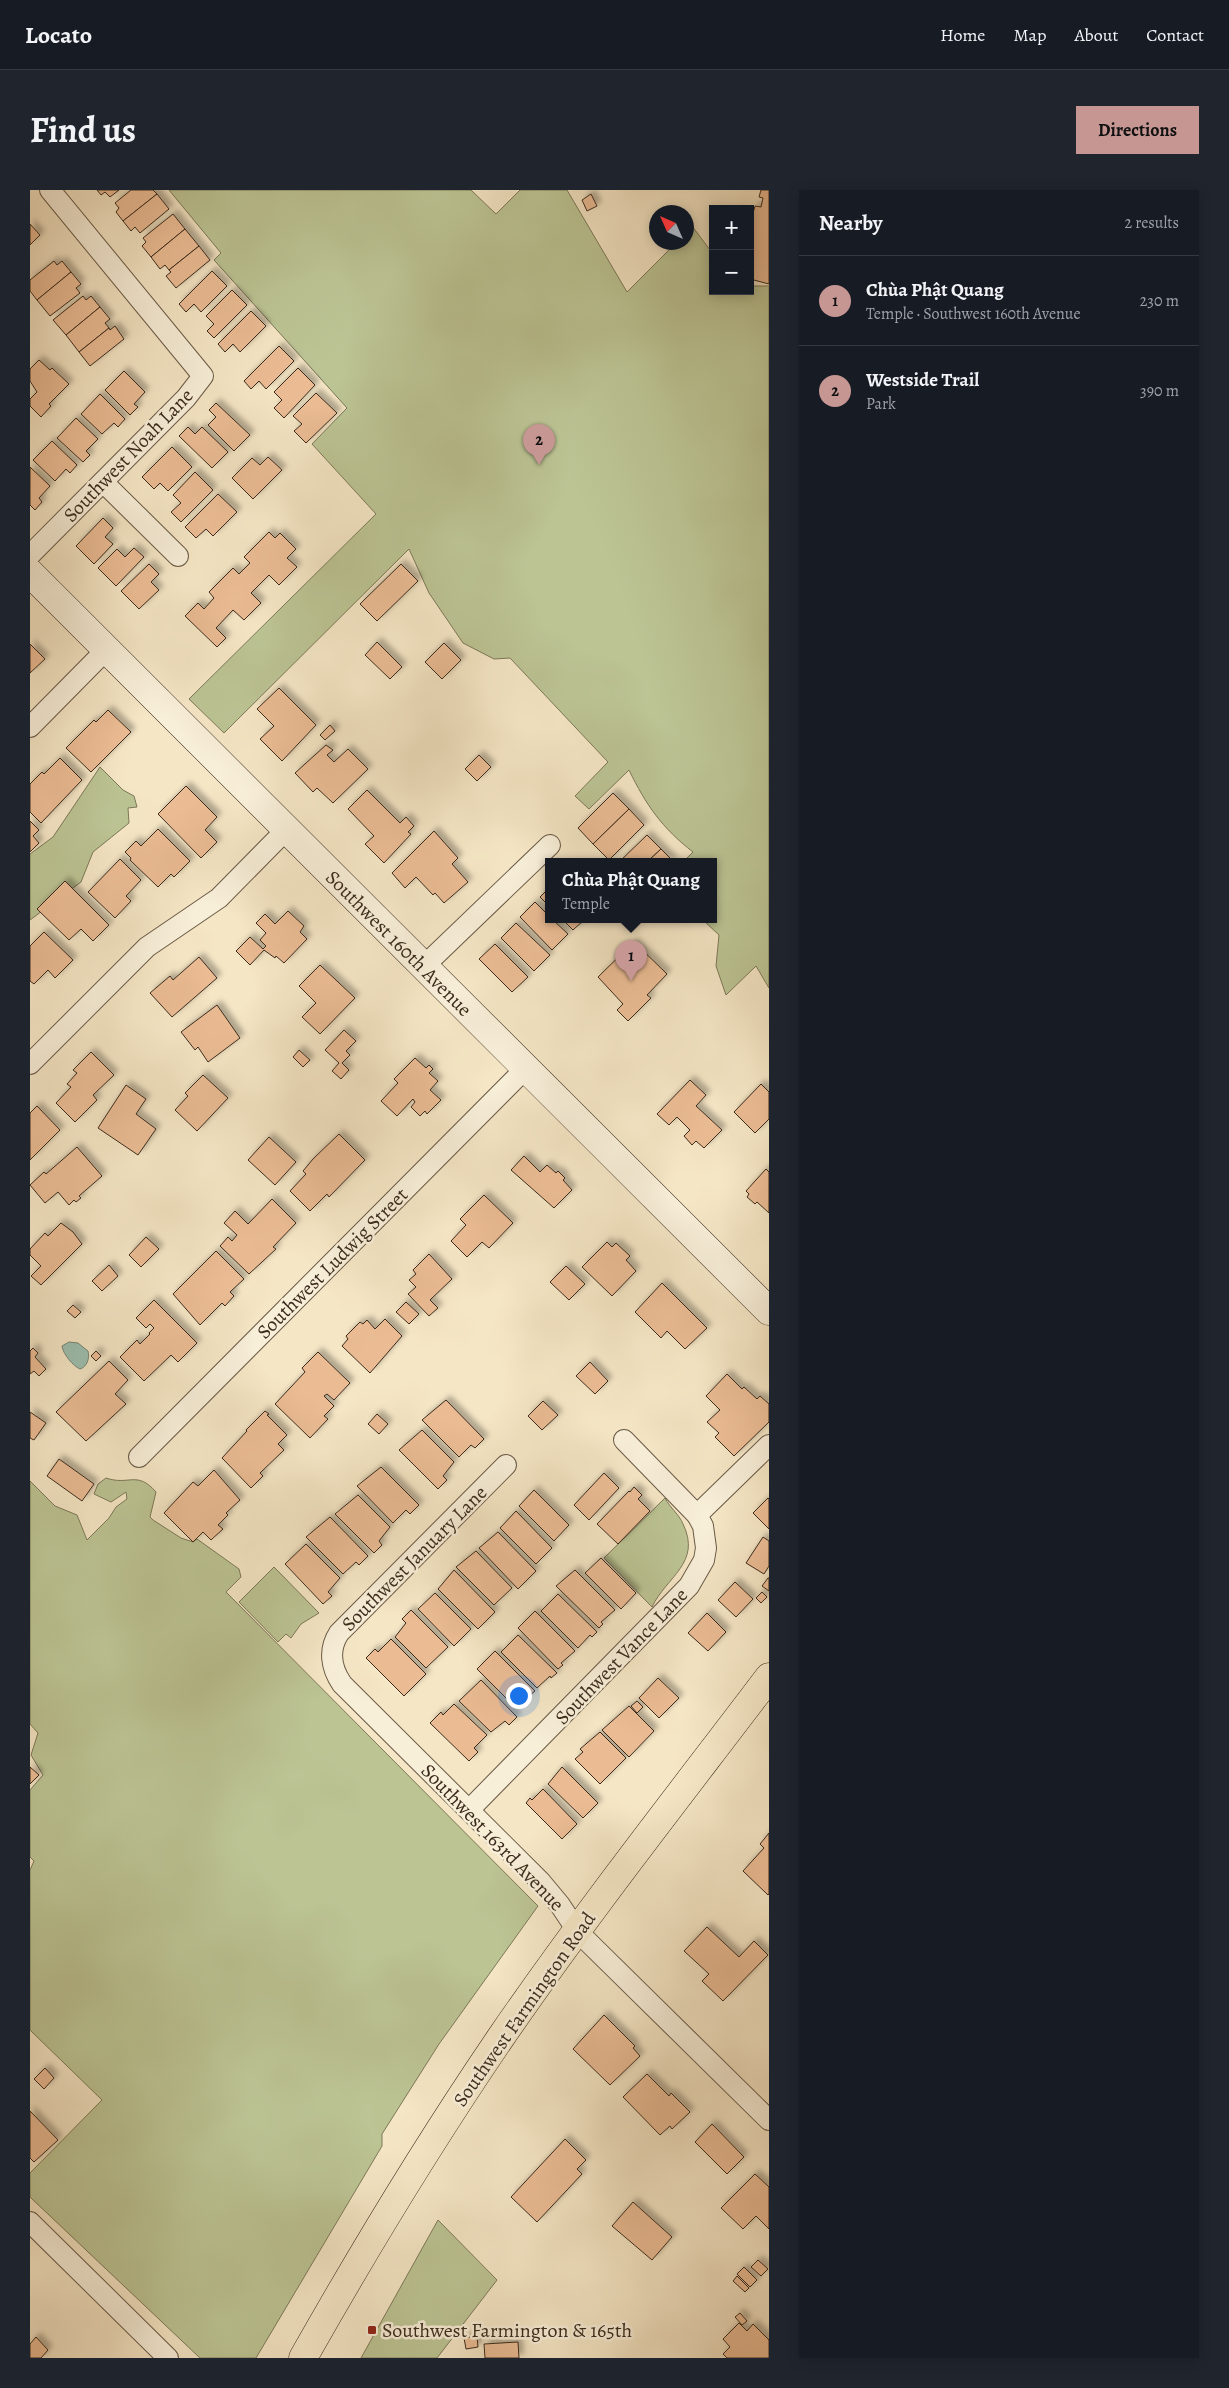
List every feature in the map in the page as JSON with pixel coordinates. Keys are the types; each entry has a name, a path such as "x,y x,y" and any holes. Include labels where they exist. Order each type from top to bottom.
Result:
{"main road":[{"name":"Southwest Farmington Road","path":"303,2358 347,2280 423,2156 500,2039 692,1777 769,1677"}],"street":[{"name":"Southwest Noah Lane","path":"30,556 186,398 203,376 50,190"},
{"path":"103,482 178,556"},
{"name":"Southwest 160th Avenue","path":"30,573 769,1311"},
{"path":"30,727 106,650"},
{"path":"30,1064 147,947 219,898 286,830"},
{"path":"423,967 550,845"},
{"name":"Southwest Ludwig Street","path":"139,1457 525,1069"},
{"path":"624,1440 697,1515 769,1445"},
{"name":"Southwest January Lane","path":"332,1656 335,1640 339,1633 506,1465"},
{"name":"Southwest Vance Lane","path":"470,1809 690,1586 704,1560 706,1548 706,1535 697,1515"},
{"name":"Southwest 163rd Avenue","path":"332,1656 335,1671 342,1684 470,1809 540,1881 560,1905 578,1932 769,2120"},
{"path":"30,2222 168,2358"}],"shaded area":[{"path":"169,190 471,190 496,214 520,190 567,190 627,292 669,250 694,250 694,229 709,249 709,295 754,295 754,286 769,286 769,988 756,966 726,995 716,966 719,935 706,923 717,923 717,858 687,858 693,852 672,834 656,815 629,770 589,809 575,796 608,762 510,658 494,659 463,643 429,593 409,549 224,733 189,699 376,514 312,444 347,408 214,260 221,253"},
{"path":"100,767 123,790 134,796 137,807 128,808 129,823 93,852 81,882 30,920 30,854 53,837"},
{"path":"69,1342 78,1343 88,1351 87,1362 80,1369 64,1353 62,1346"},
{"path":"106,1478 138,1480 149,1485 156,1492 150,1517 153,1520 181,1538 193,1542 197,1539 239,1569 241,1577 226,1592 538,1906 439,2044 382,2134 382,2146 256,2358 200,2358 30,2197 30,2173 102,2100 30,2030 30,1870 34,1861 30,1857 30,1790 43,1775 31,1755 38,1733 30,1724 30,1481 55,1506 77,1515 87,1540 109,1518 116,1507 127,1499 126,1492 111,1502 94,1494 98,1484"},
{"path":"665,1498 683,1524 688,1538 688,1549 680,1569 658,1596 652,1607 604,1558"},
{"path":"274,1567 319,1613 301,1624 291,1638 286,1634 278,1642 239,1602"},
{"path":"438,2220 497,2280 437,2358 361,2358"}],"building":[{"path":"97,190 119,190 110,197 105,192 101,195"},
{"path":"131,190 153,190 157,194 123,221 116,212 119,208 115,203"},
{"path":"761,190 769,190 769,284 754,280 754,210 755,206 761,207 763,198 759,197"},
{"path":"157,194 169,209 140,233 135,227 131,231 123,221"},
{"path":"591,194 597,206 587,211 582,200"},
{"path":"173,214 185,229 151,257 142,246 146,242 143,238"},
{"path":"30,224 40,235 30,245"},
{"path":"185,229 199,246 169,270 165,265 160,269 151,257"},
{"path":"199,246 210,260 176,288 166,276 171,272 169,270"},
{"path":"54,261 57,265 62,261 71,272 37,300 30,291 30,280"},
{"path":"212,271 227,286 201,312 194,304 186,312 179,304"},
{"path":"71,272 81,284 76,288 80,293 50,316 37,300"},
{"path":"232,290 247,305 214,338 207,331 214,324 206,316"},
{"path":"83,296 86,300 91,296 100,307 66,335 53,320"},
{"path":"100,307 110,319 105,323 109,328 79,352 66,335"},
{"path":"251,311 266,326 240,352 233,344 225,352 218,344"},
{"path":"115,326 124,339 90,366 79,352 109,328 110,330"},
{"path":"279,346 294,361 266,389 259,381 251,389 244,381"},
{"path":"39,360 50,370 52,368 69,384 49,404 51,406 41,417 30,406 30,399 37,392 30,381 30,369"},
{"path":"298,368 315,385 284,418 274,408 282,400 274,392"},
{"path":"124,371 145,392 134,404 138,407 130,415 105,390"},
{"path":"316,393 337,413 306,443 294,431 302,424 293,416"},
{"path":"100,394 125,419 118,427 114,423 102,434 81,414"},
{"path":"216,403 250,435 234,451 208,425 216,417 209,410"},
{"path":"76,418 98,439 86,451 90,455 83,462 57,438"},
{"path":"188,427 195,434 202,427 228,452 212,468 179,436"},
{"path":"52,441 77,465 70,473 66,469 55,481 33,460"},
{"path":"172,447 192,467 168,491 160,483 154,489 142,477"},
{"path":"268,457 282,470 253,499 232,478 252,458 260,465"},
{"path":"30,467 50,486 39,498 42,502 35,510 30,505"},
{"path":"195,472 213,490 181,522 171,512 181,503 173,495"},
{"path":"218,494 237,512 213,536 206,529 196,538 185,527"},
{"path":"103,518 113,528 105,537 113,544 94,564 76,546"},
{"path":"269,532 275,538 280,533 296,549 287,558 297,567 279,585 269,575 251,593 261,603 244,620 233,610 216,628 226,638 217,647 185,616 198,603 204,609 214,598 209,592 233,568 239,574 250,563 244,557"},
{"path":"134,548 144,557 116,586 98,568 117,549 125,557"},
{"path":"149,564 159,574 151,582 159,590 139,609 121,591"},
{"path":"401,564 418,581 377,621 360,604"},
{"path":"377,642 402,667 390,679 365,655"},
{"path":"444,643 461,660 442,679 425,662"},
{"path":"30,644 45,659 30,673"},
{"path":"279,688 316,725 282,761 260,739 274,726 257,709"},
{"path":"108,710 131,732 91,772 66,748 94,720 96,722"},
{"path":"330,725 335,731 325,740 320,735"},
{"path":"326,745 333,750 327,755 334,762 348,749 368,769 333,803 317,788 313,792 295,773"},
{"path":"479,755 491,767 477,781 465,769"},
{"path":"60,758 82,780 41,823 30,812 30,784 42,772 44,774"},
{"path":"186,786 217,817 205,830 217,842 201,858 158,814"},
{"path":"367,790 400,823 406,817 414,826 408,832 411,834 384,863 365,844 374,836 348,809"},
{"path":"613,793 629,809 593,844 578,828"},
{"path":"629,809 644,825 611,858 607,858 593,844"},
{"path":"30,821 39,830 33,836 39,843 30,852"},
{"path":"158,829 190,861 174,877 171,874 158,887 130,860 131,858 125,852 136,841 141,846"},
{"path":"434,831 458,858 452,864 468,882 444,903 435,893 433,895 416,877 405,888 392,873"},
{"path":"647,835 661,849 651,858 623,858"},
{"path":"661,849 670,858 651,858"},
{"path":"120,859 141,880 126,896 131,901 115,918 88,892"},
{"path":"65,881 109,925 93,941 81,929 69,940 37,909"},
{"path":"545,892 545,902 540,897"},
{"path":"535,902 545,912 545,923 556,923 568,934 552,950 520,917"},
{"path":"288,911 304,926 300,932 307,939 284,963 276,956 275,958 264,950 250,965 236,951 250,937 263,949 266,946 260,940 266,933 256,923 265,914 275,924"},
{"path":"516,923 550,955 534,971 501,938"},
{"path":"566,923 581,923 573,930"},
{"path":"44,932 73,960 55,978 48,970 34,984 30,981 30,946"},
{"path":"634,942 667,974 647,995 651,998 628,1021 617,1010 623,1004 598,977"},
{"path":"495,944 528,977 512,992 479,959"},
{"path":"199,957 217,978 172,1017 150,993 170,976 173,980"},
{"path":"320,965 355,998 320,1034 302,1017 316,1003 299,986"},
{"path":"217,1005 240,1038 208,1062 198,1047 195,1050 181,1032"},
{"path":"344,1030 356,1041 346,1051 350,1055 342,1063 349,1070 341,1079 332,1071 339,1063 325,1050"},
{"path":"299,1050 310,1060 303,1067 293,1057"},
{"path":"91,1052 114,1075 93,1095 97,1100 75,1122 56,1103 71,1087 67,1084 77,1073 73,1070"},
{"path":"415,1058 426,1068 429,1065 433,1069 429,1073 438,1081 430,1090 441,1100 427,1114 425,1111 420,1116 411,1107 415,1102 413,1099 397,1116 381,1101 398,1083 394,1079"},
{"path":"203,1075 228,1098 197,1131 175,1110 188,1096 185,1093"},
{"path":"690,1080 706,1095 696,1106 722,1130 704,1148 696,1141 692,1145 684,1136 690,1130 677,1117 669,1125 657,1114"},
{"path":"761,1084 769,1092 769,1119 755,1133 734,1112"},
{"path":"126,1085 146,1099 136,1114 156,1129 138,1155 98,1128"},
{"path":"37,1106 60,1130 30,1160 30,1113"},
{"path":"339,1134 365,1160 329,1197 327,1194 310,1211 290,1191 306,1174 303,1171 313,1159"},
{"path":"269,1137 296,1162 275,1185 248,1160"},
{"path":"77,1147 102,1176 79,1196 81,1198 76,1202 74,1200 69,1205 58,1192 45,1203 30,1185 44,1172 46,1174"},
{"path":"524,1156 540,1172 547,1165 556,1173 558,1171 572,1190 554,1208 511,1170"},
{"path":"766,1169 769,1172 769,1213 757,1202 755,1204 747,1197 749,1194 746,1191"},
{"path":"484,1195 513,1223 489,1248 482,1242 467,1257 451,1241 466,1225 460,1219"},
{"path":"272,1199 296,1223 273,1247 276,1249 249,1274 220,1246 228,1237 232,1241 237,1235 224,1223 235,1211 248,1224"},
{"path":"61,1223 73,1232 82,1244 41,1285 31,1276 41,1266 30,1255 30,1249 45,1233 48,1236"},
{"path":"146,1237 159,1249 141,1267 129,1255"},
{"path":"607,1242 612,1247 616,1243 630,1256 626,1260 636,1271 612,1296 582,1267"},
{"path":"216,1251 244,1279 230,1292 234,1296 225,1306 222,1303 200,1325 173,1294"},
{"path":"429,1254 452,1279 430,1300 438,1308 429,1316 408,1294 416,1287 409,1280 416,1274 413,1270"},
{"path":"109,1265 118,1276 102,1291 92,1281"},
{"path":"566,1266 585,1284 569,1300 550,1282"},
{"path":"662,1283 707,1328 685,1349 667,1331 661,1338 635,1312"},
{"path":"154,1300 197,1343 178,1362 171,1355 144,1381 120,1357 137,1340 140,1344 154,1328 150,1324 146,1328 136,1318"},
{"path":"406,1302 419,1314 409,1324 396,1312"},
{"path":"73,1305 81,1312 75,1318 67,1311"},
{"path":"385,1319 402,1336 370,1373 342,1346 348,1339 346,1336 360,1322 363,1324 367,1320 375,1329"},
{"path":"33,1348 38,1353 35,1357 46,1369 39,1376 34,1371 30,1374 30,1351"},
{"path":"96,1351 101,1356 96,1361 91,1356"},
{"path":"318,1352 350,1383 334,1400 327,1394 324,1396 334,1406 324,1416 328,1419 310,1438 275,1404 305,1372 302,1368"},
{"path":"109,1361 128,1380 115,1394 126,1404 86,1441 56,1412"},
{"path":"590,1362 608,1381 595,1394 576,1376"},
{"path":"727,1374 742,1389 744,1387 757,1399 760,1396 769,1404 769,1422 734,1456 715,1437 719,1433 707,1422 720,1410 706,1396"},
{"path":"446,1400 484,1439 475,1448 471,1445 459,1457 422,1420"},
{"path":"543,1401 558,1415 542,1430 528,1416"},
{"path":"265,1411 287,1435 278,1444 284,1450 260,1473 263,1476 251,1488 222,1458"},
{"path":"30,1412 46,1423 34,1440 30,1438"},
{"path":"377,1414 388,1424 379,1434 368,1424"},
{"path":"422,1430 454,1462 443,1476 447,1480 438,1489 399,1450"},
{"path":"59,1459 94,1484 82,1501 47,1476"},
{"path":"381,1467 419,1505 410,1514 406,1510 393,1523 357,1486"},
{"path":"214,1470 240,1500 226,1513 228,1515 218,1525 223,1529 211,1540 203,1532 193,1542 164,1513 193,1482 198,1486"},
{"path":"604,1473 619,1488 589,1520 574,1505"},
{"path":"634,1487 642,1495 638,1499 650,1511 618,1544 597,1524"},
{"path":"534,1490 569,1525 554,1541 519,1506"},
{"path":"358,1495 390,1527 379,1541 382,1545 374,1553 335,1514"},
{"path":"769,1499 769,1529 753,1513"},
{"path":"516,1511 552,1548 536,1564 500,1528"},
{"path":"330,1517 368,1556 359,1565 356,1562 343,1574 306,1537"},
{"path":"498,1532 536,1571 518,1589 479,1548"},
{"path":"763,1537 769,1541 769,1566 764,1574 746,1563"},
{"path":"306,1544 340,1578 328,1592 332,1596 323,1604 285,1564"},
{"path":"476,1551 512,1588 494,1605 456,1567"},
{"path":"601,1558 636,1593 621,1609 585,1573"},
{"path":"454,1570 495,1612 478,1629 438,1589"},
{"path":"575,1570 615,1610 601,1622 603,1624 599,1628 556,1586"},
{"path":"769,1578 769,1591 762,1586"},
{"path":"735,1582 753,1599 736,1617 718,1600"},
{"path":"762,1592 767,1597 761,1603 756,1598"},
{"path":"435,1593 471,1629 454,1646 418,1609"},
{"path":"558,1594 597,1632 592,1637 590,1635 578,1648 541,1611"},
{"path":"411,1610 448,1647 426,1668 395,1637 406,1623 402,1619"},
{"path":"535,1611 575,1651 561,1663 563,1665 558,1669 518,1628"},
{"path":"707,1613 726,1632 708,1651 688,1633"},
{"path":"518,1635 557,1673 551,1678 550,1676 537,1688 501,1652"},
{"path":"391,1639 426,1674 404,1696 366,1658 375,1649 378,1652"},
{"path":"495,1651 535,1691 515,1707 477,1669"},
{"path":"658,1678 679,1698 659,1718 639,1698"},
{"path":"481,1680 517,1717 509,1725 505,1721 491,1732 459,1701"},
{"path":"637,1701 643,1707 637,1713 631,1706"},
{"path":"454,1704 487,1735 474,1748 478,1752 469,1761 430,1723 441,1712 443,1715"},
{"path":"629,1706 654,1731 629,1757 602,1730"},
{"path":"600,1732 626,1758 600,1784 575,1759 583,1752 580,1749"},
{"path":"30,1767 39,1775 30,1784"},
{"path":"562,1767 598,1803 583,1818 548,1784"},
{"path":"543,1789 577,1824 562,1839 526,1803"},
{"path":"769,1833 768,1895 743,1871 764,1848 760,1844"},
{"path":"707,1927 739,1957 754,1941 768,1955 723,2001 702,1981 709,1974 684,1951"},
{"path":"604,2015 635,2046 633,2048 640,2056 610,2085 573,2049"},
{"path":"45,2068 54,2078 44,2089 34,2079"},
{"path":"647,2074 669,2096 671,2093 690,2112 672,2129 670,2126 660,2135 623,2097"},
{"path":"30,2111 58,2140 34,2162 30,2158"},
{"path":"712,2124 744,2157 727,2174 695,2142"},
{"path":"565,2139 586,2160 577,2169 582,2174 537,2222 511,2197"},
{"path":"755,2174 769,2187 769,2229 756,2216 743,2229 721,2208"},
{"path":"633,2202 672,2237 652,2260 612,2226"},
{"path":"758,2260 768,2269 761,2276 751,2267"},
{"path":"744,2267 757,2280 750,2287 737,2274"},
{"path":"737,2276 749,2288 745,2292 733,2281"},
{"path":"740,2313 747,2321 742,2325 735,2317"},
{"path":"739,2323 747,2331 753,2324 769,2340 769,2358 727,2358 723,2354 730,2347 723,2339"},
{"path":"477,2336 478,2347 466,2349 464,2338"},
{"path":"36,2337 48,2350 41,2358 30,2358 30,2344"},
{"path":"518,2342 519,2358 485,2358 484,2344"}],"place":[{"name":"Westside Trail","path":"539,465"},
{"name":"Chùa Phật Quang","path":"631,981"},
{"name":"Southwest Farmington & 165th","path":"372,2330"}]}
